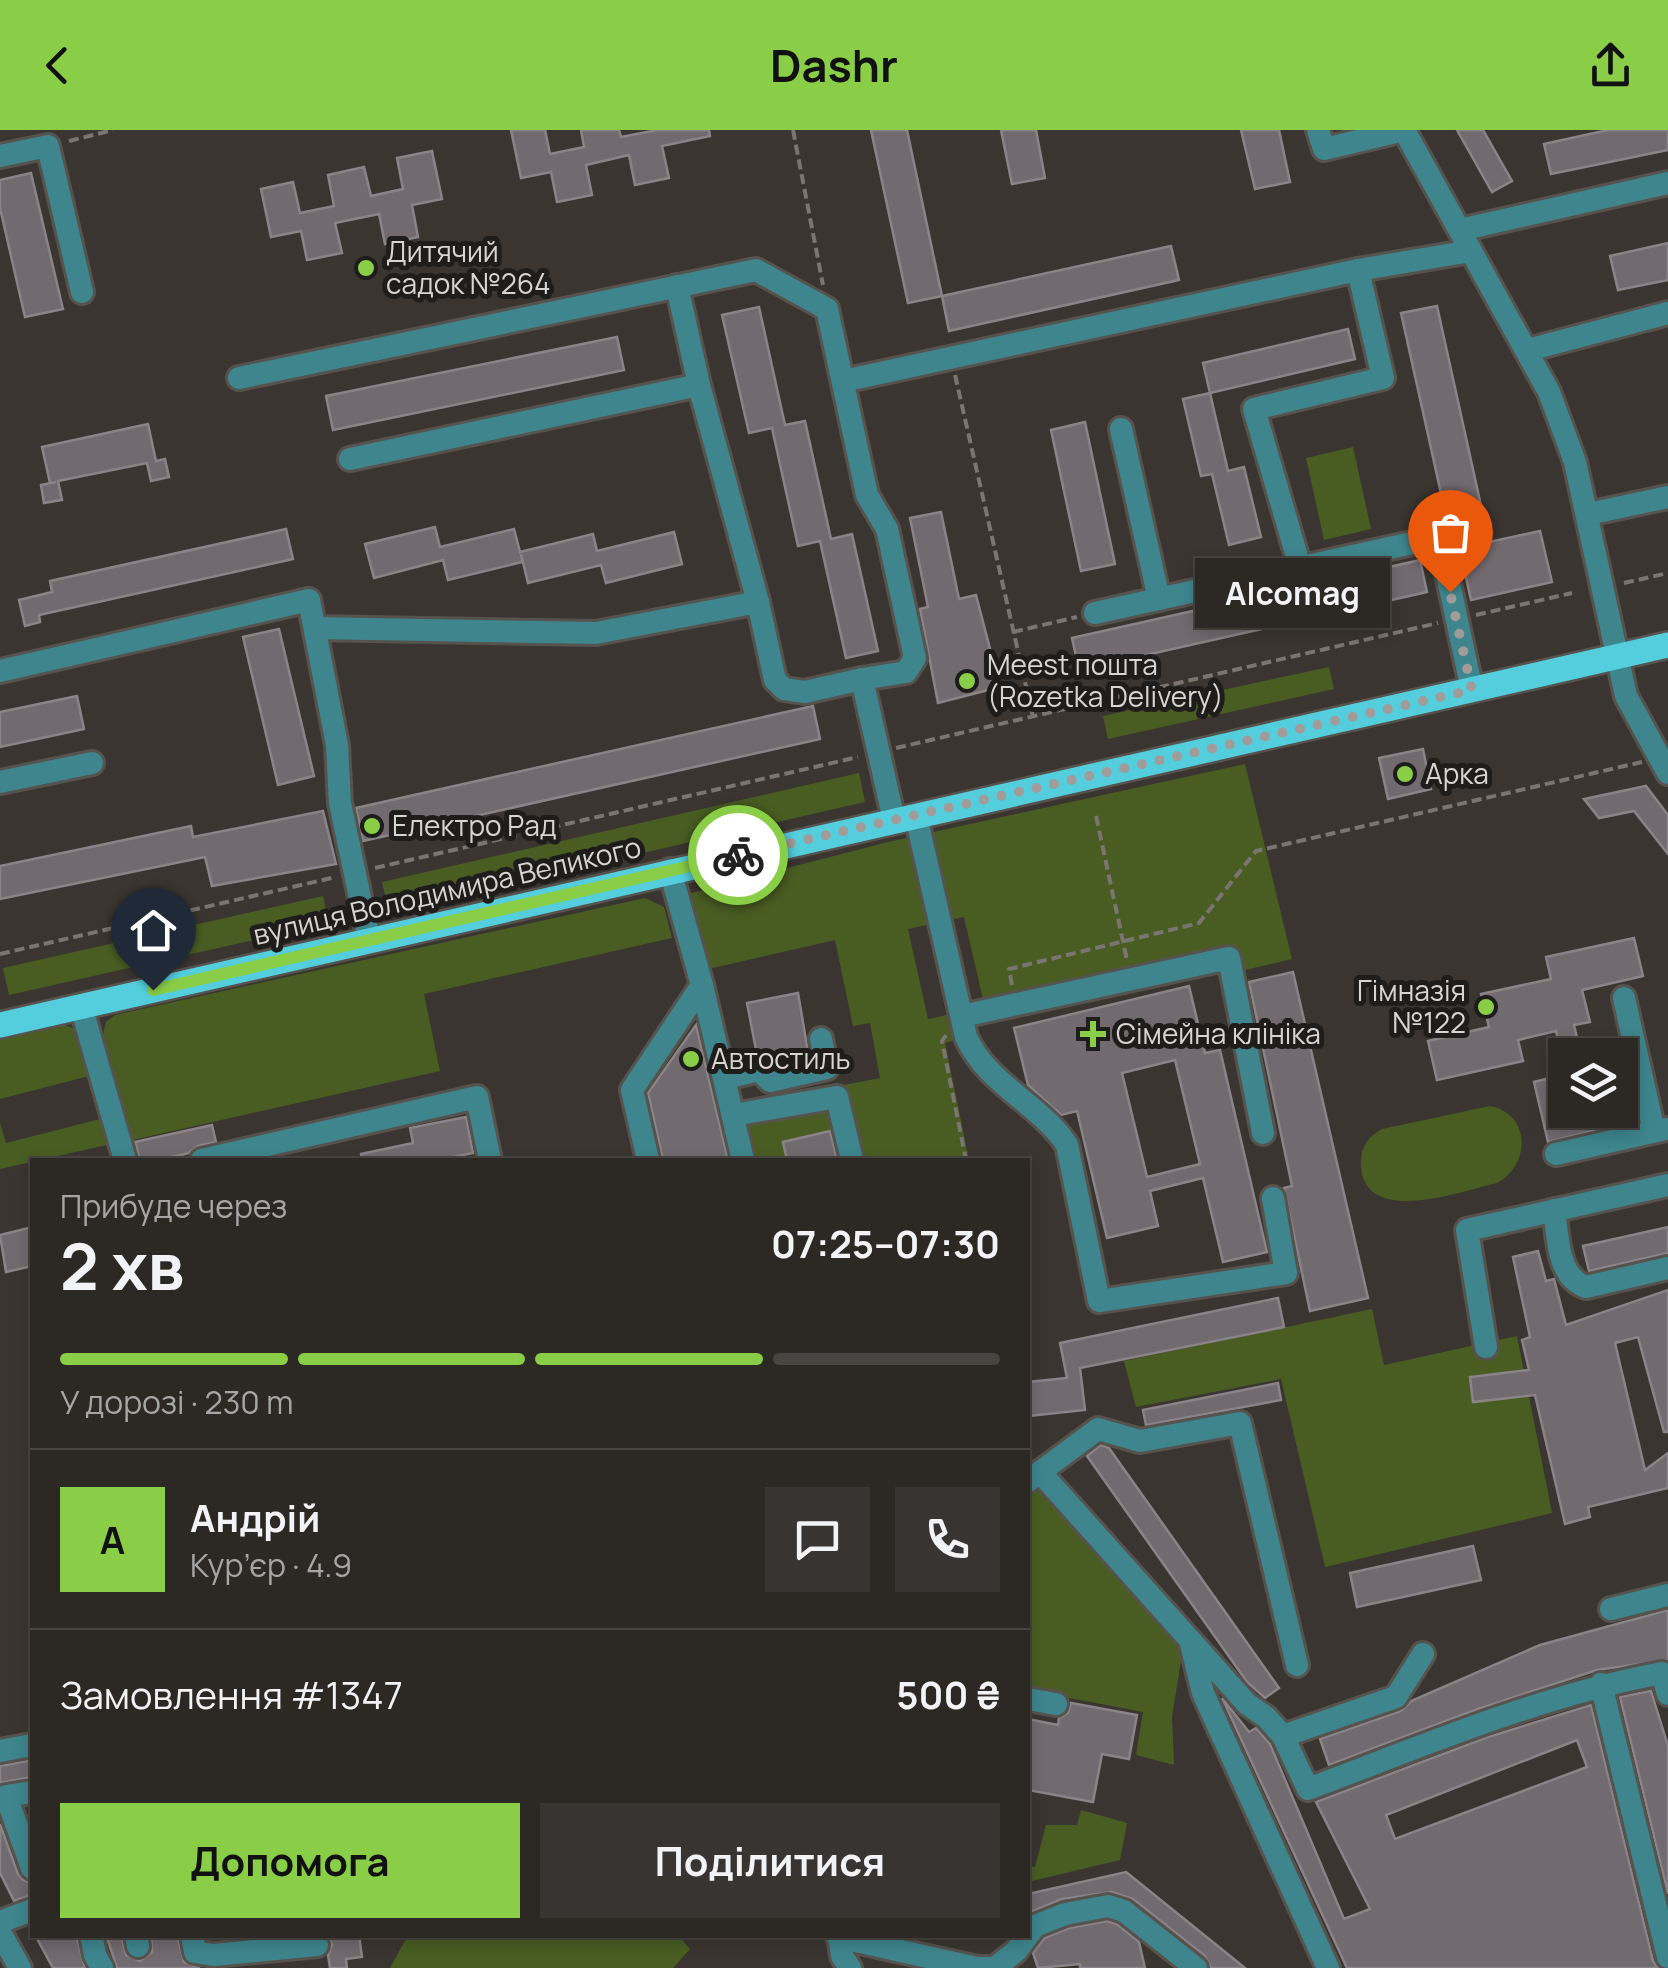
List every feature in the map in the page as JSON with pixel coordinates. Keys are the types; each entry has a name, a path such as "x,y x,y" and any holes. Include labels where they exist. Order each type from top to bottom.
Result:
{"main road":[{"name":"вулиця Володимира Великого","path":"0,1025 1668,645"}],"street":[{"path":"1318,130 1324,149 1404,130 1528,350 1576,462 1626,696 1665,762"},
{"path":"0,156 48,146 82,292"},
{"path":"843,381 1358,270 1668,183"},
{"path":"239,378 677,286 756,270 827,309 867,494 886,529 914,658 906,672 805,692 784,689 776,680 677,286"},
{"path":"1300,567 1254,409 1383,378 1358,270"},
{"path":"1528,350 1668,313"},
{"path":"350,459 699,385"},
{"path":"1121,429 1159,599"},
{"path":"1588,514 1668,497"},
{"path":"1095,613 1439,537 1472,690"},
{"path":"0,671 309,600 337,745 340,804 369,940"},
{"path":"316,628 596,634 758,602"},
{"path":"862,679 880,752 905,818 975,1056 1034,1112 1053,1124 1067,1146 1099,1301 1286,1273 1273,1198"},
{"path":"0,782 92,762"},
{"path":"670,870 743,1158"},
{"path":"962,1016 1229,958 1263,1134"},
{"path":"648,1158 632,1090 702,985"},
{"path":"1556,1154 1661,1130 1624,998"},
{"path":"81,1006 124,1158"},
{"path":"725,1078 759,1070 770,1081 827,1068 821,1039"},
{"path":"211,1158 477,1096 490,1158"},
{"path":"734,1115 837,1097 852,1158"},
{"path":"1486,1347 1468,1230 1668,1184"},
{"path":"1554,1210 1565,1270 1577,1284 1586,1286 1668,1268"},
{"path":"1297,1665 1240,1423 1140,1441 1098,1429 1034,1476 1247,1704 1266,1716 1283,1736 1308,1789 1534,1704 1601,1684 1666,1679"},
{"path":"1611,1609 1668,1595"},
{"path":"1190,1640 1202,1693 1328,1968"},
{"path":"1283,1736 1396,1698 1423,1654"},
{"path":"1601,1684 1668,1958"},
{"path":"1030,1699 1056,1704"},
{"path":"0,1751 30,1745"},
{"path":"30,1792 6,1796 30,1862"},
{"path":"1030,1933 1035,1926 1065,1914 1108,1906 1124,1911 1196,1968"},
{"path":"0,1922 30,1911"},
{"path":"0,1932 20,1968"},
{"path":"92,1938 102,1968"},
{"path":"193,1938 195,1952 214,1955 317,1949"},
{"path":"838,1938 842,1956 850,1968"},
{"path":"847,1938 977,1968 996,1968 1026,1938"}],"path":[{"path":"48,146 113,130"},
{"path":"792,130 827,309"},
{"path":"951,358 1033,716"},
{"path":"1624,583 1668,573"},
{"path":"0,954 1572,593"},
{"path":"1014,632 1095,613"},
{"path":"1017,1004 1008,969 1198,924 1256,851 1665,762"},
{"path":"1096,816 1131,980"},
{"path":"962,1016 942,1041 966,1158"}],"green space":[{"path":"1353,447 1371,529 1324,540 1306,458"},
{"path":"1329,667 1334,689 1108,739 1103,716"},
{"path":"1245,764 1292,959 1241,971 1236,949 985,1008 964,917 908,929 928,1019 961,1012 966,1037 945,1043 969,1158 748,1158 736,1106 880,1078 870,1023 853,1026 835,940 704,970 688,898 691,893 888,842"},
{"path":"859,773 865,802 389,911 382,882"},
{"path":"323,896 329,923 9,995 3,968"},
{"path":"645,898 664,907 672,938 424,994 440,1071 128,1141 102,1039 106,1022 115,1015"},
{"path":"62,1024 78,1030 93,1075 0,1099 0,1038"},
{"path":"1490,1106 1513,1119 1522,1141 1516,1164 1497,1183 1439,1197 1397,1201 1379,1196 1367,1185 1361,1167 1362,1154 1377,1132"},
{"path":"104,1118 111,1144 49,1158 30,1158 30,1162 0,1169 0,1123 6,1143"},
{"path":"1372,1309 1384,1365 1517,1336 1552,1513 1325,1567 1281,1379 1136,1407 1124,1361"},
{"path":"1046,1493 1183,1648 1172,1717 1174,1765 1136,1755 1143,1712 1030,1690 1030,1494"},
{"path":"1081,1810 1127,1823 1120,1860 1030,1882 1030,1866 1035,1867 1046,1825 1077,1825"},
{"path":"406,1938 681,1938 690,1949 673,1968 390,1968"}],"building":[{"path":"511,130 545,130 550,154 584,147 581,130 619,130 621,137 657,130 709,130 710,136 662,146 669,178 635,185 629,155 586,165 592,195 557,202 551,172 521,178"},
{"path":"871,130 907,130 942,296 908,303"},
{"path":"1001,130 1036,130 1045,178 1012,184"},
{"path":"1241,130 1279,130 1290,182 1255,189"},
{"path":"1457,130 1483,130 1512,181 1492,192"},
{"path":"1608,130 1668,130 1668,150 1551,174 1544,144"},
{"path":"432,151 442,199 412,205 418,237 385,244 379,214 335,223 342,253 307,260 301,231 271,237 261,189 293,182 300,213 334,206 328,175 364,167 371,196 403,189 397,158"},
{"path":"31,173 63,309 25,317 0,208 0,180"},
{"path":"1668,243 1668,280 1618,290 1610,256"},
{"path":"1171,246 1179,280 949,331 942,296"},
{"path":"1437,306 1489,542 1540,531 1552,582 1471,600 1458,542 1448,525 1401,313"},
{"path":"759,307 785,425 805,421 831,539 852,534 878,651 846,658 820,541 798,546 772,428 749,433 722,315"},
{"path":"1348,329 1355,359 1210,393 1203,363"},
{"path":"617,337 624,370 333,430 326,396"},
{"path":"1210,393 1228,471 1244,467 1261,537 1229,545 1212,474 1201,476 1183,399"},
{"path":"1085,422 1115,564 1081,571 1051,430"},
{"path":"148,424 156,461 165,459 169,477 151,481 147,463 58,481 62,500 44,503 41,485 56,482 50,483 42,447"},
{"path":"941,512 959,599 976,595 1000,687 938,703 920,609 928,607 910,518"},
{"path":"435,527 440,547 514,529 520,552 593,534 597,551 674,532 682,564 606,583 601,565 528,583 521,554 522,562 448,580 443,560 374,578 365,544"},
{"path":"286,529 293,559 39,615 40,622 25,626 19,600 52,592 50,581"},
{"path":"1420,560 1427,592 1079,670 1072,638"},
{"path":"279,629 314,776 278,785 243,637"},
{"path":"77,696 84,729 0,747 0,712"},
{"path":"813,706 820,739 363,841 356,808"},
{"name":"Арка","path":"1423,749 1431,789 1388,799 1379,758"},
{"path":"1646,786 1668,815 1668,854 1634,811 1599,818 1584,799"},
{"path":"323,811 336,864 212,886 205,857 0,899 0,866 191,826 193,837"},
{"path":"1634,938 1643,976 1582,990 1590,1022 1574,1025 1577,1038 1557,1038 1556,1031 1518,1040 1523,1061 1437,1080 1428,1041 1489,1027 1481,994 1551,979 1546,957"},
{"path":"1293,972 1368,1298 1310,1311 1284,1188 1292,1186 1249,982"},
{"path":"1189,986 1205,1053 1220,1050 1267,1252 1223,1262 1203,1178 1150,1191 1158,1226 1107,1238 1077,1111 1061,1115 1028,1085 1014,1028","holes":["1175,1060 1200,1164 1147,1177 1122,1073"]},
{"path":"798,993 808,1052 770,1060 757,1055 747,1003"},
{"name":"Автостиль","path":"696,1025 728,1158 663,1158 648,1093"},
{"path":"1548,1078 1548,1128 1605,1128 1548,1142 1534,1082"},
{"path":"466,1117 473,1153 453,1158 362,1158 361,1154 413,1143 410,1128"},
{"path":"212,1125 216,1142 168,1158 139,1158 135,1142"},
{"path":"830,1131 837,1158 787,1158 783,1142"},
{"path":"1668,1227 1668,1253 1589,1271 1583,1246"},
{"path":"30,1228 30,1266 6,1272 0,1235"},
{"path":"1538,1251 1546,1281 1554,1279 1566,1325 1668,1290 1668,1432 1664,1432 1638,1337 1615,1343 1645,1470 1668,1453 1668,1488 1588,1507 1590,1517 1565,1524 1535,1395 1473,1402 1470,1377 1529,1370 1522,1340 1530,1337 1513,1257"},
{"path":"1278,1298 1284,1327 1080,1368 1085,1410 1030,1416 1030,1382 1067,1378 1060,1343"},
{"path":"1278,1383 1281,1400 1146,1425 1143,1410"},
{"path":"1101,1445 1109,1448 1279,1688 1265,1698 1247,1682 1087,1456"},
{"path":"1473,1546 1481,1580 1357,1607 1350,1573"},
{"path":"1668,1610 1668,1660 1597,1670 1329,1765 1320,1739 1401,1711 1411,1701 1540,1645"},
{"path":"1651,1691 1668,1746 1668,1894 1620,1697"},
{"path":"1222,1698 1249,1732 1256,1728 1270,1744 1344,1919 1370,1909 1316,1802 1488,1737 1591,1705 1653,1961 1658,1968 1347,1968","holes":["1577,1740 1587,1767 1395,1839 1386,1815"]},
{"path":"1071,1703 1137,1715 1129,1759 1102,1754 1093,1802 1030,1790 1030,1719 1058,1725 1059,1718 1068,1713"},
{"path":"30,1760 30,1777 0,1783 0,1766"},
{"path":"0,1824 18,1874 30,1882 30,1896 14,1901 0,1873"},
{"path":"1126,1872 1245,1968 1211,1968 1205,1956 1133,1899 1112,1892 1062,1899 1030,1912 1030,1894"},
{"path":"1107,1921 1139,1942 1145,1968 1080,1968 1080,1964 1038,1968 1033,1953 1044,1938 1069,1928"},
{"path":"37,1938 77,1938 85,1968 53,1968"},
{"path":"107,1938 122,1938 126,1955 140,1961 152,1952 151,1938 178,1938 184,1962 200,1968 117,1968"},
{"path":"329,1938 359,1938 362,1957 346,1959 347,1968 330,1968 328,1955 332,1945"}],"way so far":[{"path":"738,855 1472,690 1450,592"}],"place":[{"name":"Дитячий садок №264","path":"366,268"},
{"name":"Alcomag","path":"1450,592"},
{"name":"Meest пошта (Rozetka Delivery)","path":"967,681"},
{"name":"Арка","path":"1405,774"},
{"name":"Електро Рад","path":"372,826"},
{"name":"Гімназія №122","path":"1486,1007"},
{"name":"Сімейна клініка","path":"1093,1034"},
{"name":"Автостиль","path":"691,1059"}],"route":[{"path":"153,990 738,855"}]}
